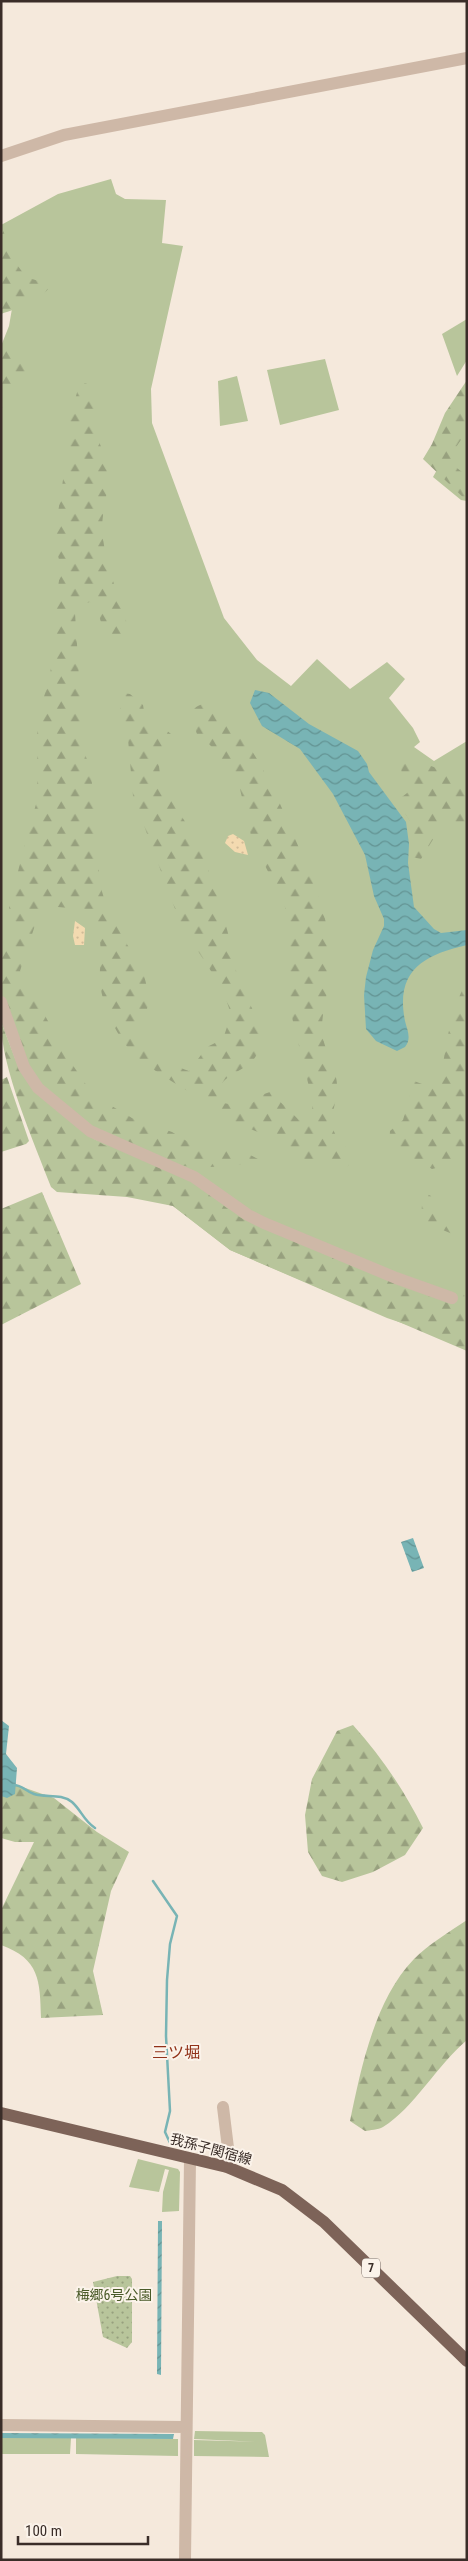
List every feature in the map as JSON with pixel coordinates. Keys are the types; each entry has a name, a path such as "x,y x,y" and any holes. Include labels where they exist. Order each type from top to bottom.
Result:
{"main road":[{"name":"我孫子関宿線","path":"1,2113 227,2167 270,2183 298,2200 324,2222 467,2361"}],"street":[{"path":"1,156 64,135 467,58"},
{"path":"1,1002 24,1067 38,1088 90,1131 194,1177 248,1215 264,1223 396,1278 452,1298"},
{"path":"223,2107 228,2148 227,2167"},
{"path":"185,2560 185,2427 190,2159"},
{"path":"1,2425 185,2427"}],"green space":[{"path":"111,179 116,194 125,199 166,200 162,243 183,246 151,389 152,423 224,618 257,660 291,686 317,659 350,689 387,662 405,679 389,698 413,728 420,742 414,747 434,761 467,741 467,1345 387,1318 230,1250 173,1206 166,1204 20,1071 1,1022 1,346 9,326 14,297 1,225 58,194"},
{"path":"1,225 15,262 26,277 51,285 35,300 22,307 1,314"},
{"path":"467,319 467,360 457,376 442,334"},
{"path":"1,343 30,366 26,378 9,389 1,411"},
{"path":"325,359 339,410 280,425 267,370"},
{"path":"237,376 248,421 220,426 218,381"},
{"path":"467,380 467,431 452,453 452,464 467,476 467,501 423,459 432,444 445,413"},
{"path":"84,383 94,386 95,391 94,415 96,433 106,461 108,475 102,523 103,539 109,568 126,617 126,631 125,638 120,641 107,642 97,609 90,602 79,605 75,613 81,707 80,742 90,767 100,885 107,908 144,975 150,1000 142,1024 137,1032 160,1056 189,1071 207,1047 223,1039 228,1024 229,1008 222,988 181,925 133,796 128,739 121,722 120,697 123,693 130,694 143,705 146,722 165,729 171,734 171,743 159,761 162,780 168,794 192,833 205,861 225,922 238,978 256,1017 260,1033 258,1052 253,1060 226,1079 220,1086 217,1094 223,1103 247,1107 264,1094 270,1092 299,1120 307,1122 312,1113 312,1099 288,1001 290,972 285,947 290,927 284,903 252,840 240,789 228,767 210,745 197,734 189,713 197,707 210,703 220,709 255,755 278,801 317,892 329,938 331,971 323,1014 322,1035 337,1080 332,1127 341,1142 350,1151 349,1165 343,1170 320,1157 307,1161 299,1160 272,1139 223,1116 196,1096 153,1069 133,1053 119,1035 106,1007 100,985 101,948 95,927 86,915 75,909 44,907 39,913 20,971 72,1064 93,1095 132,1118 172,1132 190,1143 218,1152 239,1149 258,1159 264,1166 254,1163 200,1168 178,1165 107,1134 55,1095 39,1079 29,1066 19,1042 1,987 1,940 6,944 19,929 9,908 37,801 37,718 49,681 55,641 54,614 61,567 54,541 66,460 68,428 79,386"},
{"path":"467,416 467,501 461,500 433,477"},
{"path":"403,761 426,764 467,780 467,840 448,825 440,828 421,859 412,857 413,829 398,800 411,790 401,770"},
{"path":"467,981 467,1148 444,1166 432,1169 398,1152 389,1145 390,1131 403,1120 414,1081 422,1084 440,1083 452,1018"},
{"path":"1,1022 20,1071 88,1135 104,1145 180,1176 250,1223 359,1269 458,1307 467,1288 467,1351 230,1250 173,1206 127,1197 57,1192 51,1187 12,1083 2,1040"},
{"path":"7,1077 29,1141 26,1144 1,1152 1,1080"},
{"path":"42,1192 81,1284 1,1325 1,1209"},
{"path":"427,1194 431,1196 436,1210 443,1218 467,1229 467,1240 421,1221 422,1204"},
{"path":"353,1725 391,1774 423,1828 405,1855 373,1872 342,1882 322,1876 308,1852 305,1815 312,1779 337,1731"},
{"path":"11,1783 54,1798 97,1832 129,1852 111,1891 93,1971 103,2015 41,2018 38,1982 31,1964 24,1957 1,1945 1,1910 34,1842 15,1842 1,1838 1,1793"},
{"path":"467,1920 467,2040 394,2119 381,2128 365,2131 350,2121 365,2057 389,1994 414,1959 433,1943"},
{"path":"138,2159 178,2169 180,2172 179,2211 162,2212 163,2192 169,2170 165,2169 159,2192 129,2187"},
{"name":"梅郷6号公園","path":"117,2276 130,2276 132,2279 132,2342 127,2348 103,2337 93,2282"},
{"path":"195,2431 262,2432 265,2435 269,2457 194,2456 194,2440 262,2442 194,2439"},
{"path":"1,2438 71,2438 70,2454 1,2454"},
{"path":"76,2438 178,2439 178,2456 76,2454"}],"sand":[{"path":"233,834 244,841 248,855 235,852 225,843 228,836"},
{"path":"75,921 85,928 84,945 75,945 73,936"}],"water":[{"path":"255,690 269,693 309,724 358,751 367,764 369,772 406,822 409,844 408,863 414,907 434,929 441,933 467,930 467,945 437,954 425,960 409,978 404,989 403,1004 408,1040 405,1047 397,1051 376,1041 366,1029 364,995 366,977 373,950 384,926 384,919 374,896 365,855 333,794 300,749 262,726 250,703"},
{"path":"413,1538 424,1568 412,1572 401,1542"},
{"path":"1,1720 9,1726 6,1754 17,1768 15,1794 7,1798 1,1796"},
{"path":"158,2221 162,2221 161,2375 157,2374"},
{"path":"1,2433 174,2434 173,2439 1,2438"}],"waterway":[{"path":"13,1785 34,1794 68,1799 95,1828"},
{"path":"153,1881 177,1916 170,1944 167,1980 166,2036 170,2111 165,2132 171,2145"}],"district":[{"name":"三ツ堀","path":"176,2052"}]}
